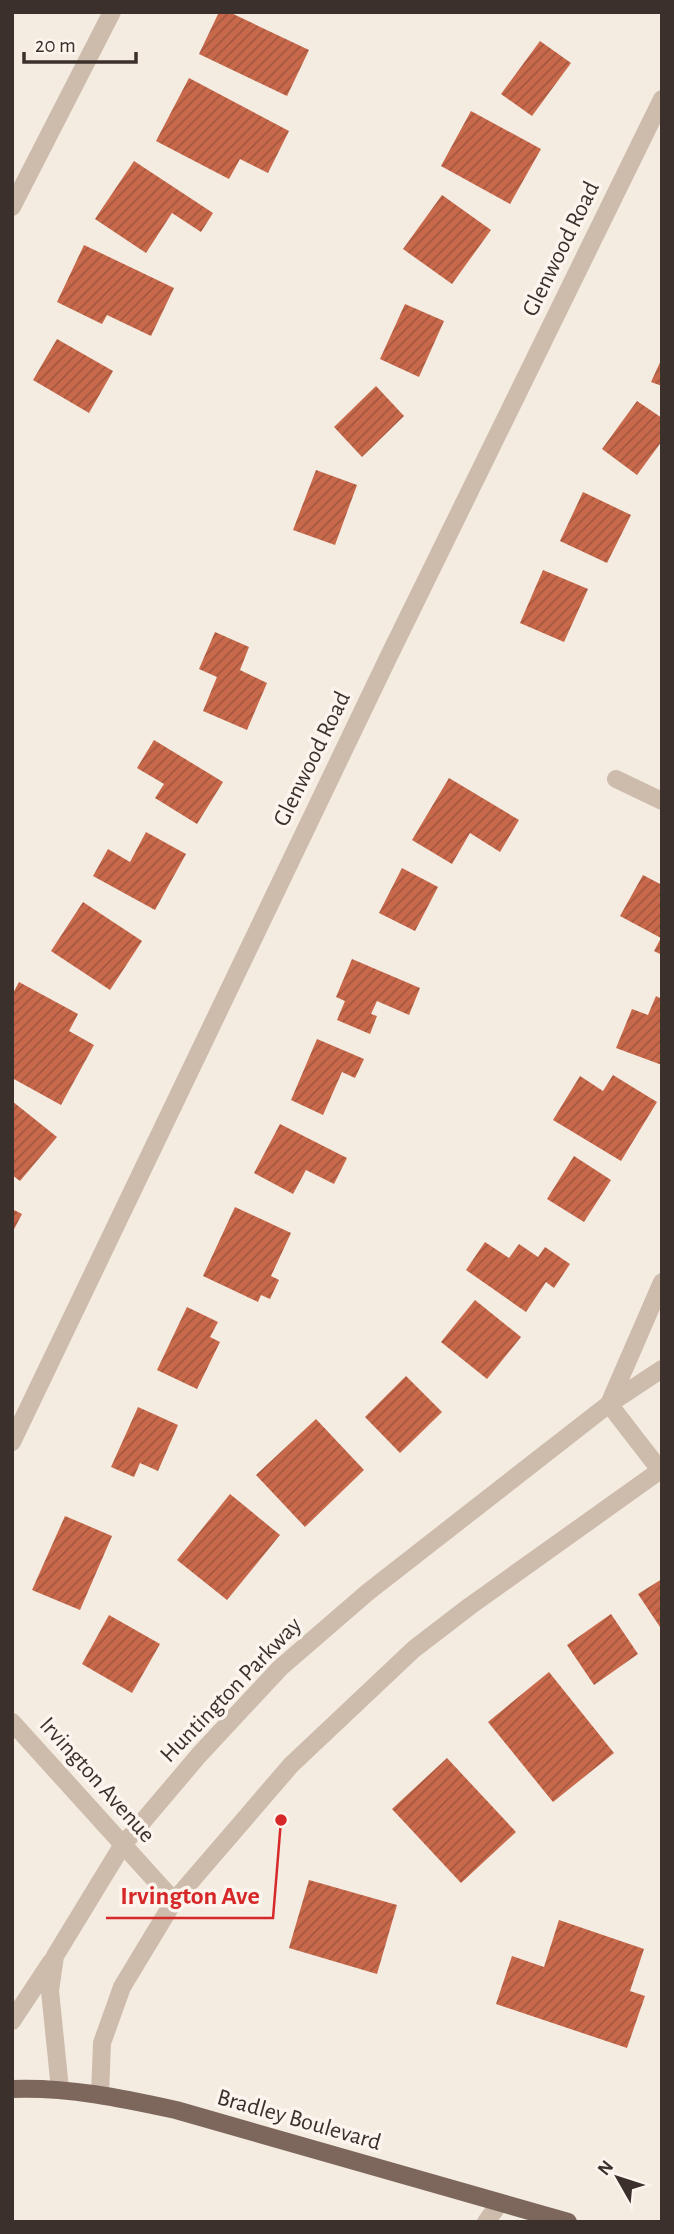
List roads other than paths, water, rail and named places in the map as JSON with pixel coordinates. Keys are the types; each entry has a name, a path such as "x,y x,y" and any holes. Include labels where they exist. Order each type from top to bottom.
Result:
{"main road":[{"name":"Bradley Boulevard","path":"12,2089 60,2089 100,2094 176,2110 568,2222"}],"street":[{"path":"12,207 112,12"},
{"name":"Glenwood Road","path":"12,1442 387,659 662,99"},
{"path":"616,779 662,801"},
{"path":"100,2094 102,2043 122,1987 174,1901 291,1765 414,1649 661,1470 609,1404 662,1282"},
{"name":"Huntington Parkway","path":"60,2089 50,1991 55,1956 122,1846 199,1755 280,1668 368,1592 609,1404 662,1369"},
{"name":"Irvington Avenue","path":"12,1722 174,1901"},
{"path":"12,2021 55,1956"},
{"path":"486,2222 500,2203"}],"place":[{"name":"Irvington Ave","path":"281,1820"}]}
